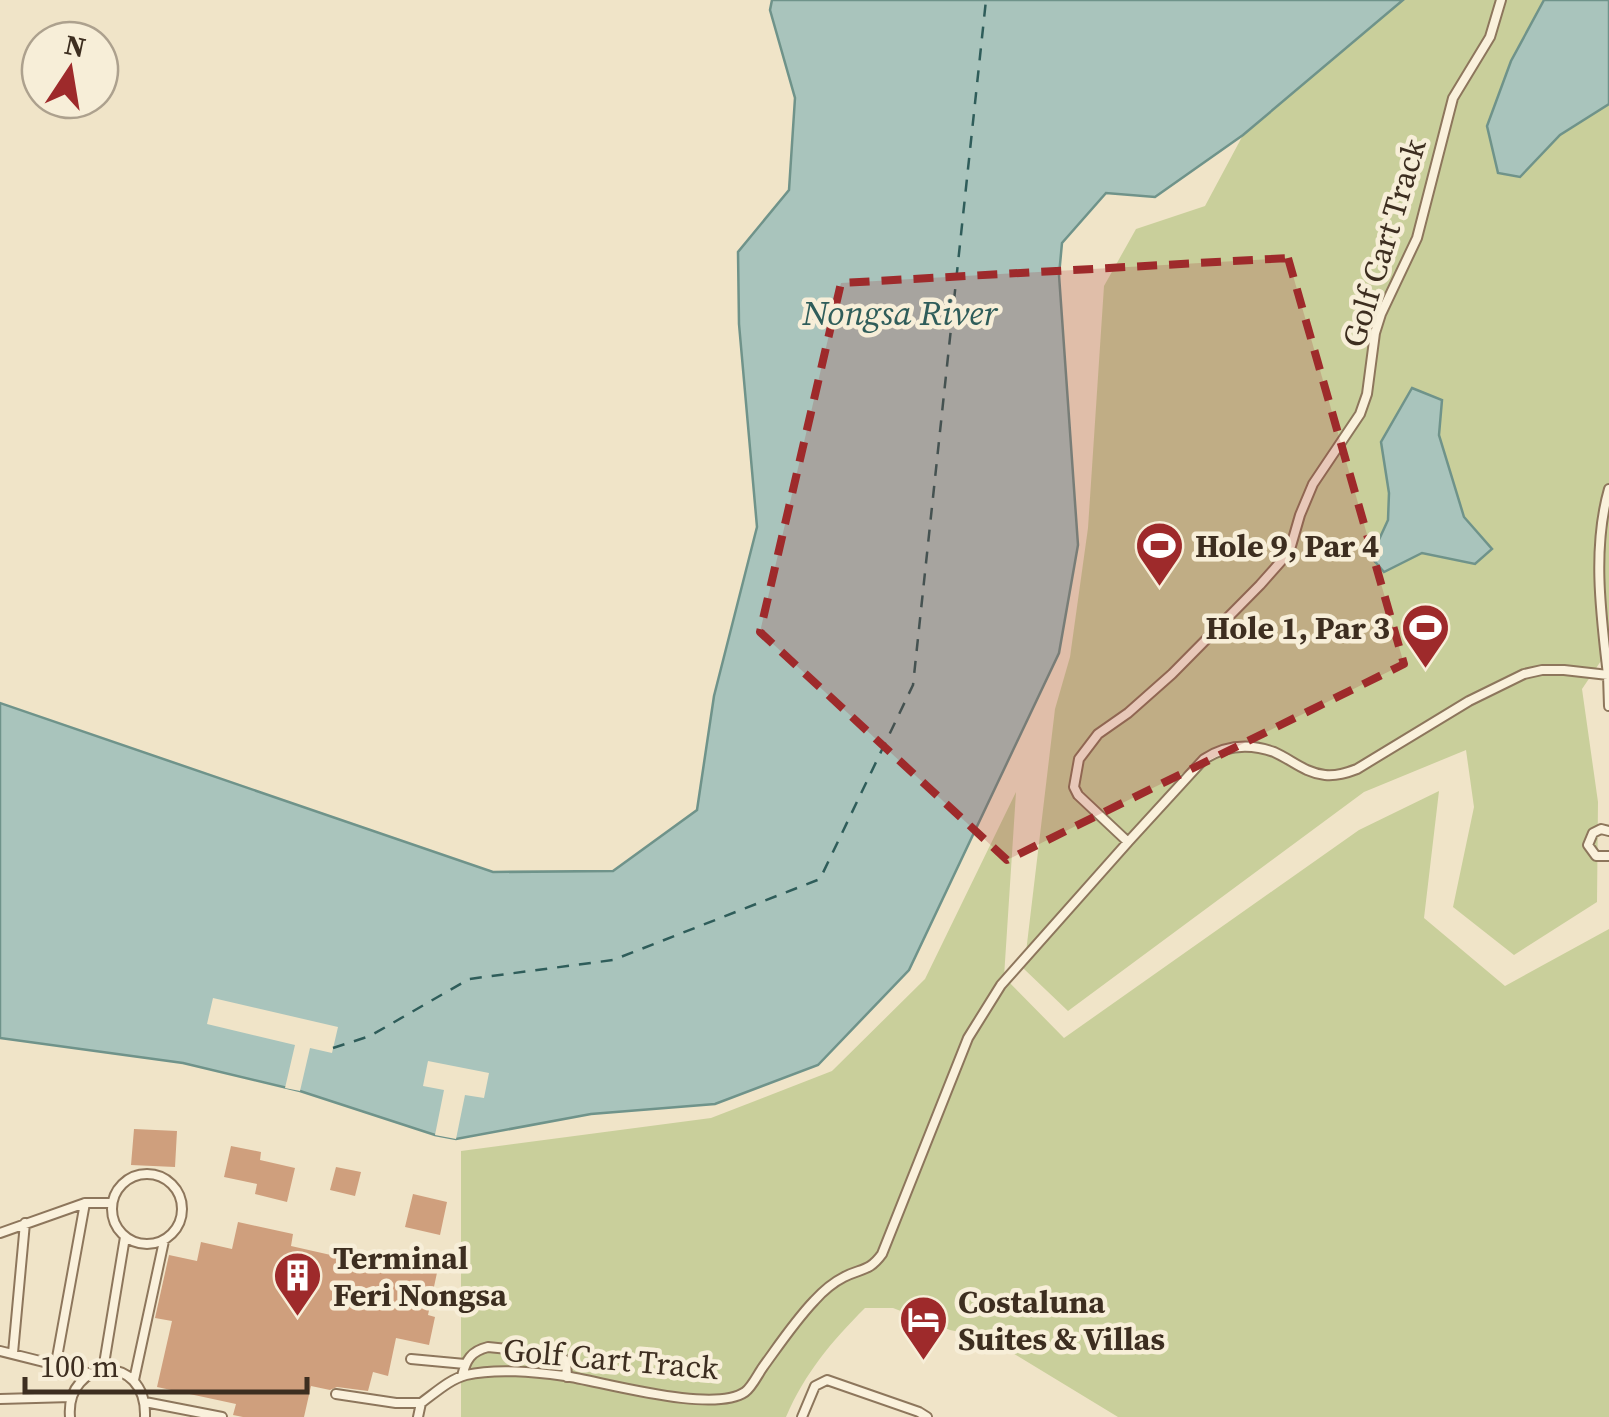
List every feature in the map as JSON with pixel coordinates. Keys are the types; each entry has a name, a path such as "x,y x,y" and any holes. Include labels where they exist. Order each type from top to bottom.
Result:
{"lane":[{"name":"Golf Cart Track","path":"422,1403 462,1376 484,1372 567,1376 692,1399 714,1400 745,1392 828,1287 874,1266 968,1038 1000,985 1128,842 1078,795 1074,786 1079,759 1098,734 1128,714 1172,674 1272,572 1291,546 1312,484 1360,414 1367,394 1375,333 1417,238 1453,98 1490,36 1501,0"},
{"path":"1609,490 1600,547 1609,706"},
{"path":"1128,842 1204,759 1216,752 1243,746 1255,748 1274,752 1309,772 1342,774 1524,674 1564,670 1608,675"},
{"path":"1609,831 1593,832 1588,845 1596,856 1609,856"},
{"path":"141,1174 155,1174 168,1180 183,1204 182,1219 175,1232 151,1245 126,1238 114,1222 112,1203 117,1190 127,1179 141,1174"},
{"path":"0,1233 85,1203 112,1203"},
{"path":"56,1363 85,1203"},
{"path":"13,1353 24,1223"},
{"path":"102,1370 126,1238"},
{"path":"134,1380 164,1241"},
{"path":"462,1376 474,1352 488,1347 552,1353 564,1358 567,1376"},
{"path":"0,1350 92,1374"},
{"path":"411,1359 465,1364"},
{"path":"70,1417 70,1397 79,1383 102,1370 114,1370 134,1380 146,1402 145,1417"},
{"path":"802,1417 814,1386 827,1380 927,1417"},
{"path":"336,1394 422,1403 418,1417"},
{"path":"0,1399 70,1397"},
{"path":"146,1402 222,1417"}],"highlighted area":[{"path":"1288,258 1404,664 1007,860 760,632 841,283"}],"green space":[{"path":"1403,0 1609,0 1609,649 1582,689 1598,802 1597,902 1514,955 1453,907 1474,807 1466,750 1364,792 1068,1011 1024,969 1055,709 1070,657 1088,528 1104,286 1136,229 1205,206 1243,135"},
{"path":"1439,791 1424,918 1505,986 1609,929 1609,1417 1118,1417 988,1338 950,1330 893,1308 865,1308 820,1359 786,1417 461,1417 461,1151 711,1118 832,1071 925,979 1016,792 1004,977 1064,1038 1359,830"}],"water":[{"name":"Nongsa River","path":"772,0 1403,0 1243,135 1155,197 1106,193 1062,243 1059,275 1078,545 1059,653 909,970 818,1065 715,1104 591,1114 456,1139 300,1091 183,1063 0,1038 0,703 493,872 613,871 697,810 714,696 757,527 739,324 738,252 789,190 795,98 770,10"},
{"path":"1544,0 1609,0 1609,104 1560,135 1520,177 1498,173 1487,126 1511,61"},
{"path":"1412,388 1442,400 1439,435 1464,517 1492,549 1475,564 1422,553 1384,572 1371,557 1388,520 1389,493 1381,442"}],"pier":[{"path":"213,998 338,1027 332,1053 310,1048 300,1091 285,1088 295,1045 207,1024"},
{"path":"428,1061 489,1073 484,1098 465,1095 456,1139 435,1135 444,1090 423,1086"}],"building":[{"path":"134,1129 177,1131 175,1167 131,1165"},
{"name":"Terminal Feri Nongsa","path":"231,1146 261,1152 260,1160 295,1168 287,1202 255,1194 257,1184 224,1177"},
{"name":"Terminal Feri Nongsa","path":"336,1167 361,1172 355,1196 330,1190"},
{"name":"Terminal Feri Nongsa","path":"413,1194 447,1202 440,1235 405,1227"},
{"name":"Terminal Feri Nongsa","path":"238,1222 293,1234 291,1246 344,1258 347,1248 438,1268 428,1315 435,1317 429,1345 396,1338 388,1376 373,1372 368,1391 311,1386 304,1417 233,1415 236,1404 157,1387 172,1321 155,1318 169,1255 197,1261 201,1242 232,1249"}],"ferry route":[{"path":"333,1048 370,1036 469,979 613,960 820,879 913,685 986,0"}],"place":[{"name":"Hole 9, Par 4","path":"1160,588"},
{"name":"Hole 1, Par 3","path":"1425,670"},
{"name":"Terminal Feri Nongsa","path":"298,1318"},
{"name":"Costaluna Suites & Villas","path":"923,1362"}]}
